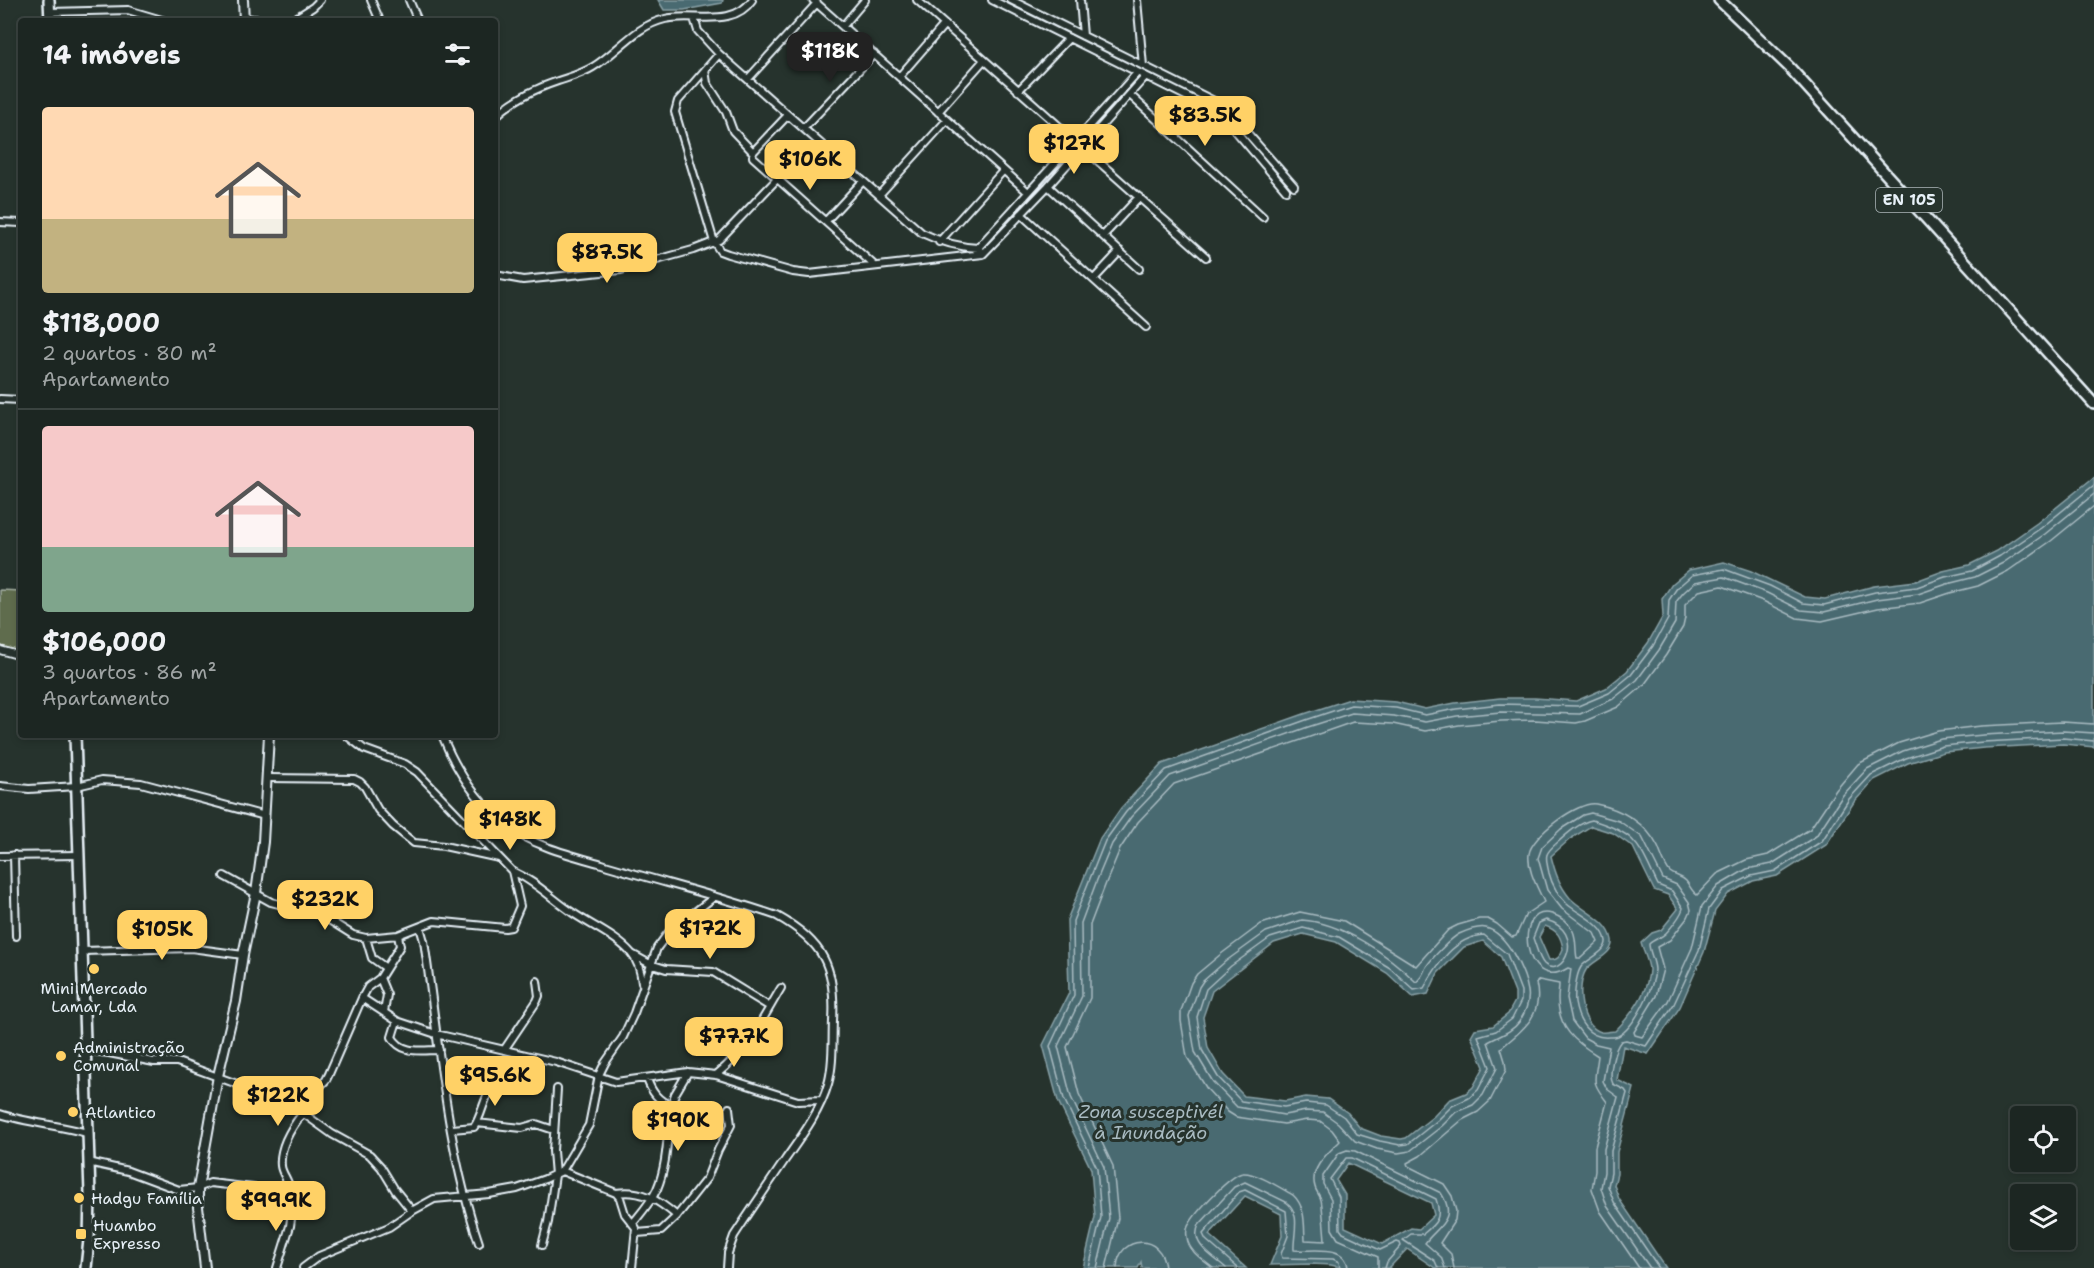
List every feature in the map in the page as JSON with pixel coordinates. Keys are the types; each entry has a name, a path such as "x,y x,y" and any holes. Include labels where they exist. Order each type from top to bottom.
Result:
{"main road":[{"path":"49,0 50,17"},
{"name":"EN 105","path":"1719,0 1789,67 2094,404"},
{"path":"75,738 88,1162 89,1229 86,1268"}],"street":[{"path":"243,0 244,18"},
{"path":"296,18 313,8 320,0"},
{"path":"370,0 379,18"},
{"path":"409,0 417,18"},
{"path":"498,115 507,106 536,89 592,68 629,37 650,24 677,17 711,19 729,15 744,8 752,0"},
{"path":"843,26 865,0"},
{"path":"917,0 1206,257"},
{"path":"992,0 1222,116 1286,190"},
{"path":"1011,0 1218,103 1227,110 1294,186"},
{"path":"1026,0 1026,8"},
{"path":"1080,0 1083,36"},
{"path":"1137,0 1143,66"},
{"path":"748,79 815,2 1028,192"},
{"path":"50,17 128,10 155,18"},
{"path":"694,18 698,31 719,54 922,233 939,242 983,254 1048,186 1145,77"},
{"path":"899,77 944,25"},
{"path":"1018,91 1069,38"},
{"path":"719,54 678,101 675,112 714,242 720,251 728,254 800,274 875,266 975,251 1137,73"},
{"path":"804,128 874,54"},
{"path":"938,112 984,60"},
{"path":"705,70 706,83 726,112 733,131 753,152 753,157 875,266"},
{"path":"1130,95 1263,218"},
{"path":"753,152 788,115"},
{"path":"879,195 947,120"},
{"path":"939,242 1003,171"},
{"path":"498,276 523,280 621,270 714,242 719,240 778,178"},
{"path":"826,221 863,181"},
{"path":"1048,186 1139,269"},
{"path":"1103,236 1139,197"},
{"path":"1021,214 1146,327"},
{"path":"0,222 18,223"},
{"path":"1094,279 1120,251"},
{"path":"0,399 18,400"},
{"path":"0,650 18,655"},
{"path":"204,1268 198,1188 256,893 265,816 269,738"},
{"path":"350,738 364,749 405,764 417,772 512,871 526,877 571,912 617,941 632,954 650,964 666,969 713,972 770,1007"},
{"path":"443,738 450,756 463,778 486,806 510,828 567,854 777,916 802,932 820,949 826,960 834,990 831,1067 828,1084 808,1127 734,1236 728,1253 728,1268"},
{"path":"268,778 354,779 365,787 378,810 414,843 444,846 499,858"},
{"path":"0,786 29,789 77,786 102,780 141,783 265,816"},
{"path":"0,855 80,855"},
{"path":"14,855 16,936"},
{"path":"224,876 275,904 321,915 353,934 366,938 398,935 434,921 512,927 520,906 512,871"},
{"path":"303,1268 318,1256 389,1227 434,1199 517,1189 555,1176 562,1171 589,1125 599,1075 623,1037 634,1013 657,948 669,932 714,897"},
{"path":"420,927 457,1164 470,1218 479,1243"},
{"path":"277,1268 290,1226 294,1197 290,1192 288,1179 281,1164 288,1134 300,1111 329,1074 368,987 380,978 400,946 398,935"},
{"path":"366,938 372,958 386,968"},
{"path":"82,951 191,948 243,956"},
{"path":"632,954 640,971 642,987"},
{"path":"380,978 387,995 384,1012"},
{"path":"504,1050 537,1001 539,996 537,981"},
{"path":"716,1075 744,1049 757,1032 781,988"},
{"path":"362,998 397,1021 436,1034 599,1075 616,1082 688,1072 716,1075 798,1101 821,1100"},
{"path":"397,1021 392,1037 400,1047 412,1051 439,1050"},
{"path":"85,1050 154,1062 177,1062 274,1096 332,1134 370,1155 412,1211"},
{"path":"452,1129 474,1127 489,1092 505,1074 516,1068 524,1055"},
{"path":"633,1223 658,1187 665,1162 671,1106 688,1072"},
{"path":"647,1079 655,1095 671,1106"},
{"path":"542,1245 555,1176 554,1130 557,1089"},
{"path":"637,1233 661,1231 677,1216 707,1178 731,1125 729,1108"},
{"path":"0,1114 41,1125 67,1127 87,1133"},
{"path":"477,1123 522,1128 536,1124 554,1130"},
{"path":"88,1162 128,1171 179,1190 198,1188 210,1183 290,1192"},
{"path":"562,1171 616,1193 620,1198 625,1214 633,1223 637,1233 632,1268"},
{"path":"616,1193 625,1191 653,1197 677,1216"}],"green space":[{"path":"0,590 18,591 18,650 0,646"}],"water":[{"path":"658,0 723,0 722,3 684,10 664,10"},
{"name":"Zona susceptivél à Inundação","path":"2094,477 2094,747 2063,744 1984,748 1944,752 1908,763 1874,780 1854,802 1826,845 1777,876 1753,881 1728,894 1715,911 1704,952 1680,1007 1648,1054 1623,1046 1617,1080 1634,1088 1617,1152 1617,1174 1614,1185 1619,1199 1666,1268 1435,1268 1407,1249 1389,1268 1344,1268 1312,1264 1270,1265 1282,1236 1281,1214 1245,1196 1209,1235 1246,1268 1142,1268 1141,1262 1138,1268 1083,1268 1095,1217 1091,1169 1058,1101 1043,1045 1069,993 1067,920 1100,838 1121,808 1162,764 1350,699 1396,702 1425,709 1500,698 1576,701 1606,688 1627,671 1648,643 1663,616 1662,599 1672,584 1689,570 1724,562 1751,571 1805,597 1825,599 1874,586 1916,581 1969,565 1997,551 2037,523","holes":["1591,826 1613,833 1633,847 1654,890 1668,895 1678,909 1661,930 1652,933 1641,943 1649,967 1646,987 1633,1011 1615,1031 1603,1032 1594,1028 1584,1014 1581,995 1583,977 1589,966 1610,950 1612,940 1601,921 1575,903 1558,878 1551,856 1570,839","1545,926 1553,929 1560,937 1563,949 1555,960 1549,960 1539,937","1303,934 1336,942 1387,973 1413,997 1428,994 1438,973 1464,947 1483,941 1501,957 1515,993 1515,1001 1508,1014 1493,1026 1475,1029 1471,1036 1484,1067 1473,1087 1466,1093 1449,1100 1434,1116 1406,1138 1381,1136 1360,1128 1348,1113 1328,1099 1306,1097 1285,1101 1244,1096 1223,1074 1208,1048 1203,1017 1212,991 1274,943","1348,1163 1431,1203 1434,1215 1419,1229 1411,1228 1382,1244 1345,1227 1345,1195 1336,1180"]}],"place":[{"name":"Mini Mercado Lamar, Lda","path":"94,969"},
{"name":"Administração Comunal","path":"61,1056"},
{"name":"Atlantico","path":"73,1112"},
{"name":"Hadgu Família","path":"79,1198"},
{"name":"Huambo Expresso","path":"81,1234"}]}
